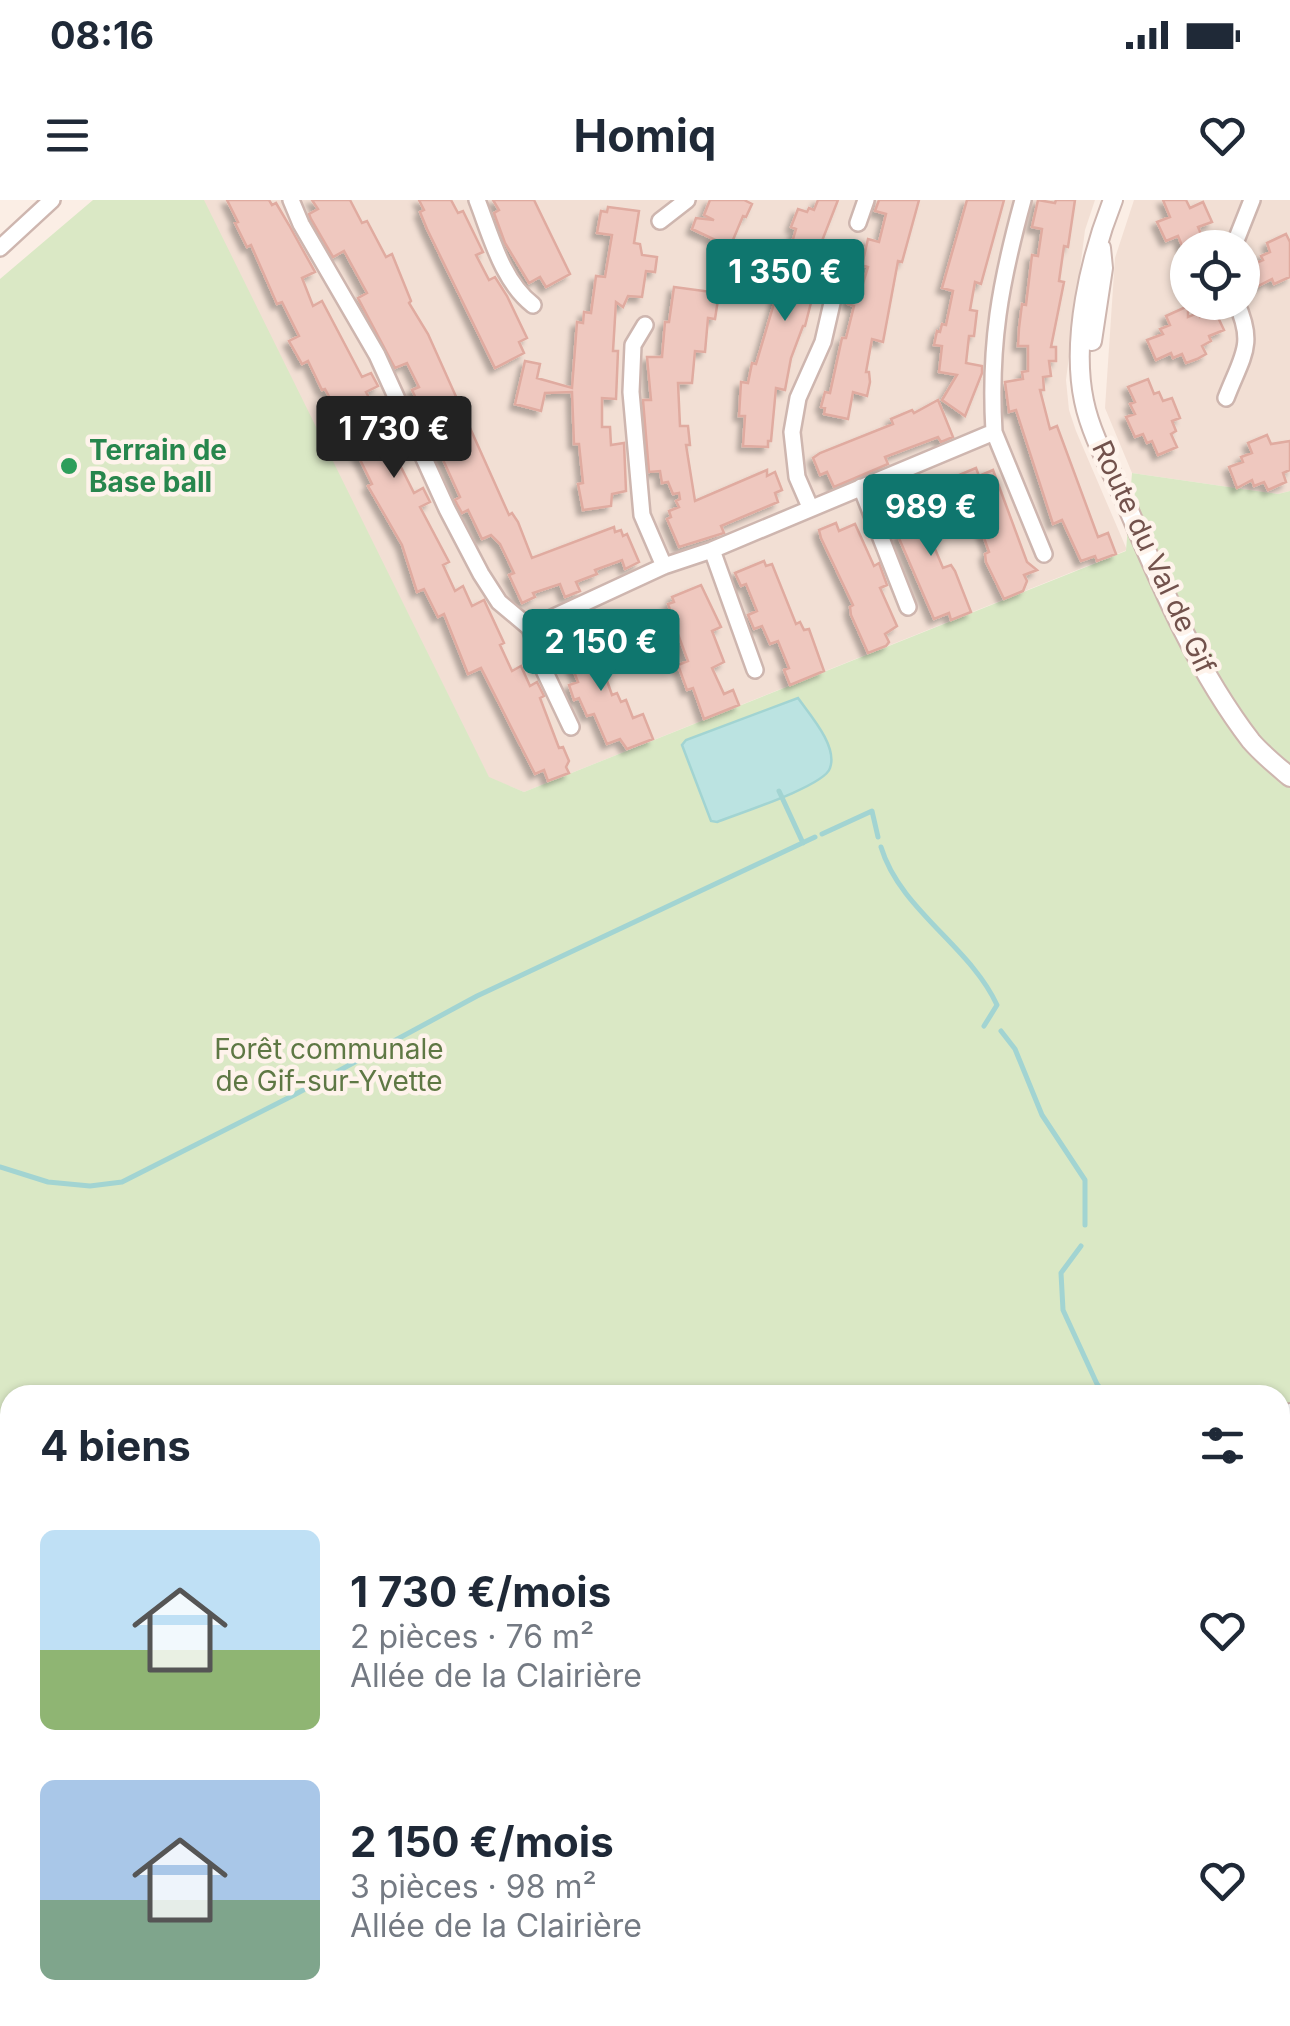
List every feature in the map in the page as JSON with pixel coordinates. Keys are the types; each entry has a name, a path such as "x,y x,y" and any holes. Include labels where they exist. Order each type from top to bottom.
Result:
{"street":[{"path":"0,248 52,200"},
{"path":"291,200 377,354 481,574 499,602 530,628 543,668 571,727"},
{"path":"477,200 507,274 518,294 532,305"},
{"path":"660,221 686,200"},
{"path":"858,222 866,200"},
{"path":"1023,200 999,299 991,374 994,432 1044,554"},
{"name":"Route du Val de Gif","path":"1113,200 1100,243 1104,268 1092,346 1082,370 1088,415 1182,632 1253,744 1290,778"},
{"path":"1240,230 1252,200"},
{"path":"810,507 797,477 792,432 798,398 823,342 838,277"},
{"path":"1226,398 1248,338 1244,320"},
{"path":"645,325 633,344 631,392 642,516 664,566"},
{"path":"530,628 664,566 712,550 994,432"},
{"path":"861,487 908,607"},
{"path":"712,550 756,670"}],"shaded area":[{"path":"203,200 1095,200 1085,230 1066,380 1076,431 1127,550 524,792 489,778"},
{"path":"1134,200 1290,200 1290,491 1278,494 1132,473 1105,408 1115,258"}],"green space":[{"name":"Forêt communale de Gif-sur-Yvette","path":"93,200 204,200 489,777 524,792 1126,551 1132,473 1278,494 1290,491 1290,1385 0,1385 0,279"}],"water":[{"path":"798,698 827,741 830,768 797,791 711,821 682,745 686,740"}],"building":[{"path":"227,200 276,203 315,272 302,278 313,306 322,301 362,377 371,373 378,386 366,392 388,433 396,429 403,443 392,449 414,493 423,488 430,502 420,507 449,562 443,565 455,591 463,586 472,606 484,600 512,671 521,666 530,686 537,682 559,748 563,747 569,761 569,773 548,781 544,770 535,774 481,668 468,674 444,614 438,617 424,589 417,592 402,545 368,486 372,484 346,431 349,429 334,399 322,390 308,361 302,364 289,341 299,336 282,302 277,304"},
{"path":"312,200 350,200 362,223 367,221 386,257 392,254 409,303 428,334 532,558 614,527 615,532 627,534 639,562 625,569 622,560 595,570 597,574 576,582 580,591 565,597 560,584 533,593 535,597 522,603 500,544 491,535 482,539 468,510 462,513 457,504 455,500 460,497 440,453 435,455 429,442 435,438 412,390 419,387 407,363 395,368 358,298 367,293 344,251 333,257 311,219 309,214 318,209"},
{"path":"419,200 451,200 458,213 463,211 483,252 476,255 489,280 495,277 507,296 527,338 519,342 524,353 495,368 427,229"},
{"path":"493,200 534,200 570,274 546,287 540,277 529,283 505,243 494,213 499,210"},
{"path":"710,200 744,200 752,204 730,247 692,229 696,218 714,220 704,215"},
{"path":"818,200 838,200 820,246 825,248 785,390 776,388 771,441 768,447 743,446 745,416 739,416 741,382 748,383 752,363 756,364 796,229 791,227 798,209 814,210"},
{"path":"879,200 919,200 902,262 898,261 883,342 872,339 866,372 870,382 867,396 853,392 848,419 824,414 825,408 821,407 825,392 830,393 842,338 846,338 854,306 848,304 851,291 860,293 868,267 862,265 868,239 879,242 886,214 875,211"},
{"path":"967,200 1004,200 981,284 975,282 970,310 977,311 966,363 982,366 982,373 965,416 942,400 957,375 939,372 942,346 934,345 937,331 940,332 942,324 946,325 953,291 942,288"},
{"path":"1038,200 1075,200 1068,247 1064,246 1059,281 1064,282 1051,347 1056,347 1056,361 1049,361 1051,376 1043,377 1044,390 1040,390 1050,429 1057,426 1098,537 1108,533 1116,554 1097,561 1095,556 1081,561 1062,520 1053,524 1016,410 1009,412 1005,382 1023,379 1022,372 1028,371 1028,346 1018,346 1019,328 1032,255 1038,256 1042,229 1032,227"},
{"path":"1163,200 1186,200 1190,208 1203,202 1212,222 1198,227 1199,230 1170,230 1170,239 1166,241 1157,222 1170,217"},
{"path":"608,207 639,211 634,243 640,244 642,255 657,257 655,272 646,271 642,297 628,296 623,307 616,302 616,399 602,398 602,427 610,427 611,445 624,443 626,491 612,494 611,506 583,510 572,392 545,393 541,411 515,404 525,361 540,364 537,378 572,388 577,322 583,323 584,312 591,313 596,276 605,277 612,235 597,233 601,211 607,212"},
{"path":"1286,234 1290,242 1290,277 1260,285 1261,256 1270,252 1267,243"},
{"path":"674,287 719,293 715,319 708,318 705,352 695,351 692,383 678,383 680,426 688,426 690,445 686,445 695,501 767,470 767,476 775,472 782,490 775,493 778,502 721,526 724,533 679,547 667,519 671,517 669,511 679,507 679,493 673,494 668,482 662,483 660,471 649,472 643,400 651,400 647,357 662,357"},
{"path":"1170,314 1170,320 1219,320 1224,330 1209,336 1211,341 1202,346 1206,354 1197,359 1186,363 1182,354 1173,358 1171,353 1156,360 1147,340 1163,334 1160,329 1170,325 1166,316"},
{"path":"1148,379 1154,394 1159,392 1163,401 1172,398 1180,418 1172,421 1176,431 1171,434 1177,447 1158,455 1152,441 1147,443 1143,434 1135,437 1126,417 1135,414 1130,404 1135,402 1128,387"},
{"path":"938,400 953,437 941,442 938,437 885,457 888,464 834,487 827,472 820,475 813,458 820,453 893,424 891,419 912,410 914,413"},
{"path":"1267,435 1271,444 1290,441 1290,470 1283,473 1286,482 1268,490 1264,482 1254,486 1252,480 1237,488 1229,467 1243,462 1241,457 1252,453 1248,443"},
{"path":"976,468 979,476 993,470 1027,562 1037,570 1024,575 1027,581 1023,591 1004,599 986,562 985,554 989,552 978,521 973,523 962,492 959,475"},
{"path":"920,489 923,496 927,494 943,533 930,537 943,568 951,565 955,571 971,612 951,620 949,613 934,619 898,536 912,530 899,497"},
{"path":"836,523 839,531 855,524 874,566 879,563 887,585 880,588 897,626 885,634 889,642 886,646 868,653 851,615 853,605 819,530"},
{"path":"764,561 766,566 772,564 796,624 800,622 804,630 809,629 824,671 790,685 784,670 789,668 778,641 770,644 762,626 754,629 748,615 757,611 746,584 741,586 735,573"},
{"path":"701,585 721,627 712,631 724,662 712,668 724,694 733,690 739,705 704,719 693,688 687,690 678,665 688,661 675,626 650,635 645,624 671,613 668,604 674,602 672,597"},
{"path":"583,633 585,637 591,635 612,695 617,693 621,702 626,700 633,718 643,714 653,739 627,749 620,739 607,744 594,714 587,716 579,698 574,700 569,685 578,682 568,654 559,658 553,645"}],"waterway":[{"path":"779,791 803,843"},
{"path":"822,834 872,811 878,837"},
{"path":"0,1167 48,1182 90,1186 122,1182 477,996 815,837"},
{"path":"881,847 903,890 985,984 997,1005 984,1026"},
{"path":"1001,1031 1015,1049 1042,1115 1085,1180 1085,1225"},
{"path":"1081,1246 1061,1273 1063,1310 1098,1385"}],"place":[{"name":"Terrain de Base ball","path":"69,466"}]}
